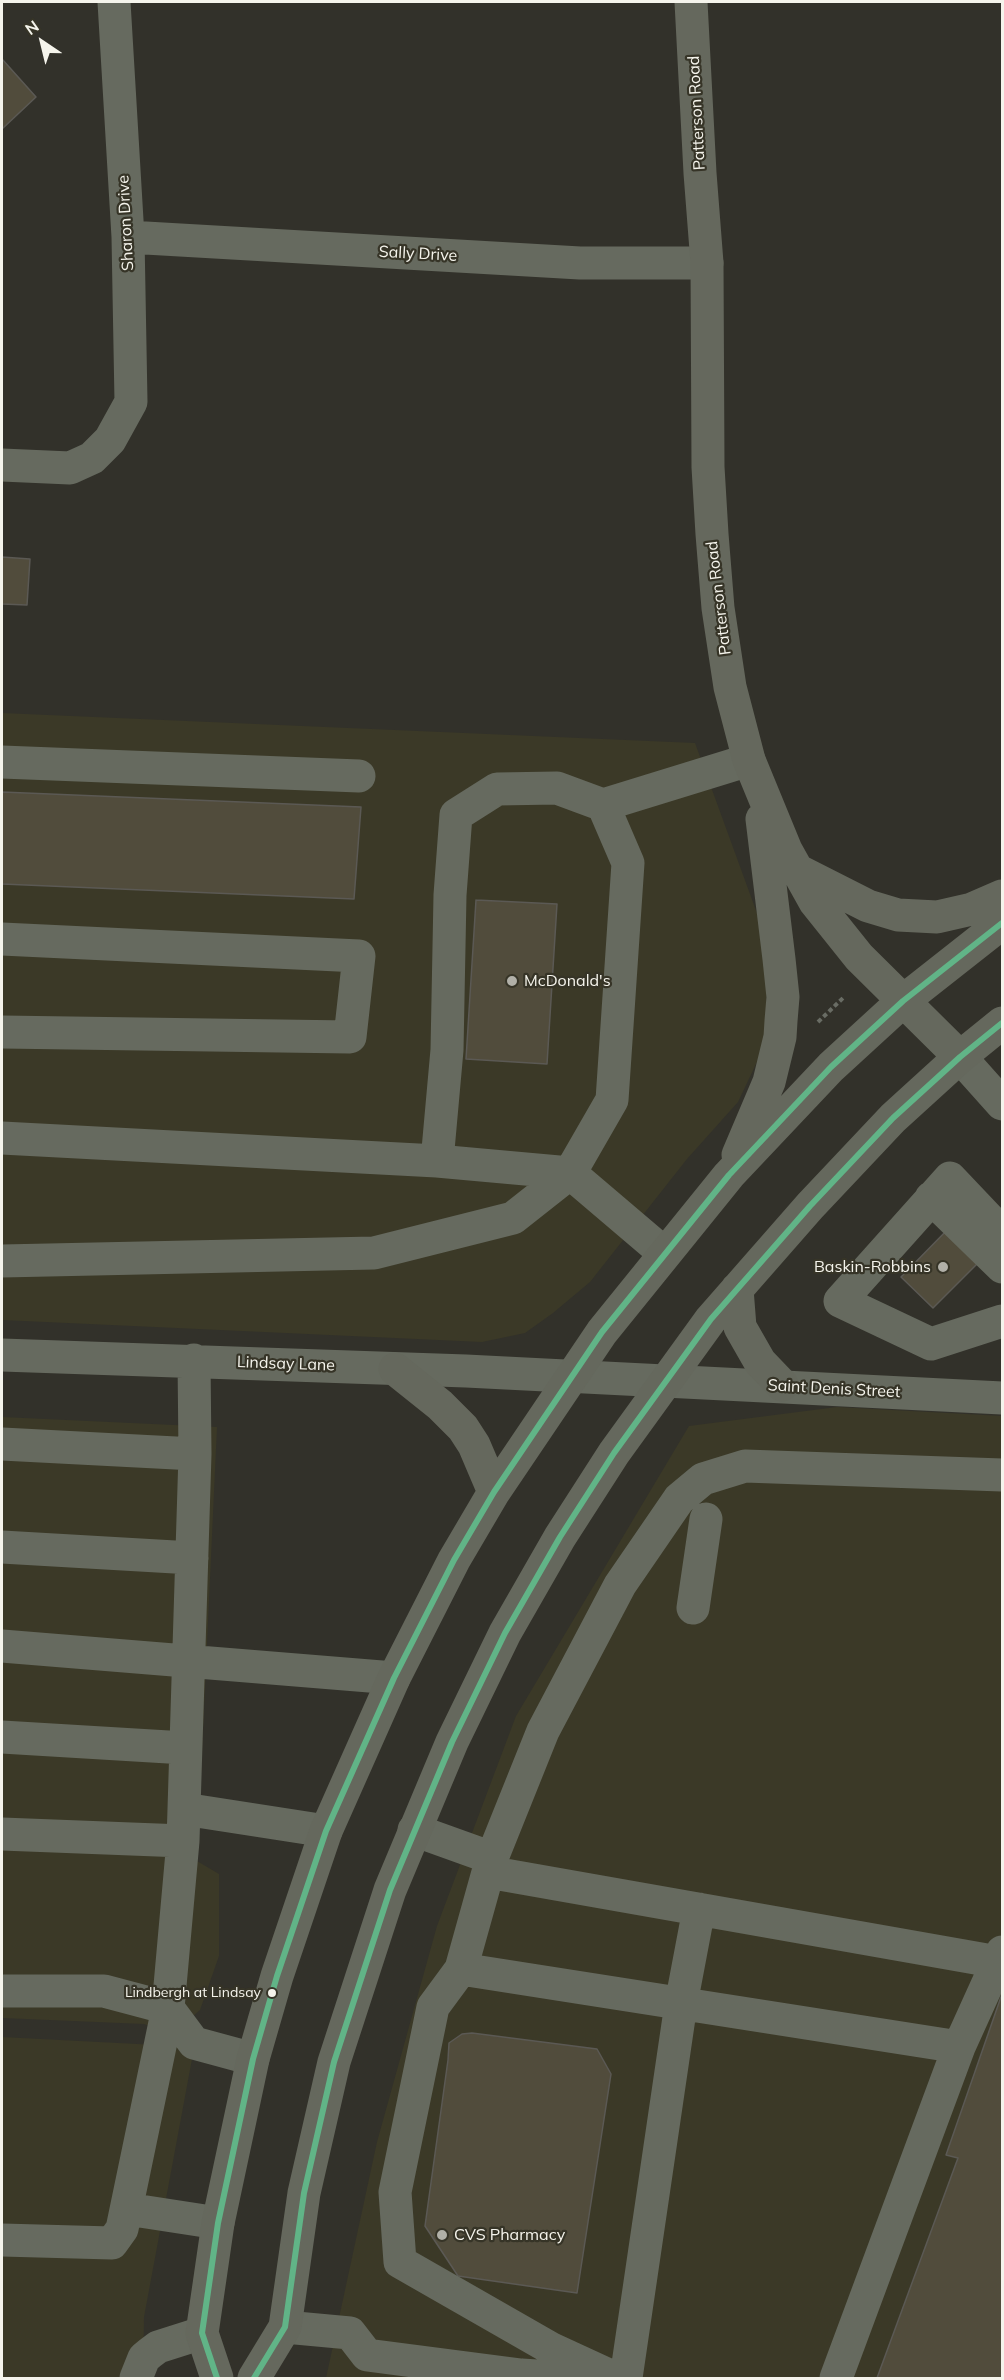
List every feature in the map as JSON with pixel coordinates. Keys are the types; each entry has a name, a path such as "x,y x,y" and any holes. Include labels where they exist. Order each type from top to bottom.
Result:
{"main road":[{"name":"Patterson Road","path":"691,2 707,263 708,467 718,608 730,687 753,771 786,850 815,902 852,948 960,1057"},
{"path":"729,1175 769,1082 782,1021 783,997 779,959 753,771"},
{"path":"797,870 868,906 898,915 938,917 972,909 1002,896"},
{"path":"217,2379 202,2333 218,2223 253,2059 277,1976 326,1831 394,1678 454,1560 494,1492 602,1332 729,1175 831,1067 903,1001 1002,923"},
{"path":"254,2379 285,2327 304,2193 334,2062 390,1890 452,1742 505,1633 560,1537 664,1381 711,1319 810,1206 886,1126 960,1057 1002,1023"},
{"path":"737,1288 740,1327 760,1362 782,1385"},
{"path":"396,1369 440,1405 463,1428 474,1446 494,1492"}],"street":[{"name":"Sharon Drive","path":"2,465 70,468 92,458 110,440 131,402 128,237 114,2"},
{"name":"Sally Drive","path":"128,237 580,263 707,263"},
{"path":"2,762 359,776"},
{"path":"437,1161 447,1050 450,895 456,815 497,789 557,788 603,805 753,771"},
{"path":"2,1261 374,1253 513,1218 570,1173 612,1100 628,863 603,805"},
{"path":"2,939 359,956 350,1037 2,1032"},
{"name":"Patterson Road","path":"960,1057 1002,1104"},
{"path":"2,1138 437,1161 570,1173 664,1253"},
{"path":"1002,1233 950,1179 840,1301 931,1344 1002,1321"},
{"path":"931,1198 1002,1267"},
{"path":"931,1344 932,1394"},
{"name":"Lindsay Lane","path":"2,1355 194,1360 570,1377"},
{"path":"2,2240 112,2243 122,2229 127,2209 168,2008 183,1825 195,1454 194,1360"},
{"name":"Saint Denis Street","path":"570,1377 782,1385 1002,1398"},
{"path":"2,1443 195,1454"},
{"path":"615,2379 552,2349 400,2262 396,2192 433,2007 461,1969 490,1865 543,1731 620,1585 679,1499 703,1479 745,1466 1002,1475"},
{"path":"693,1608 706,1519"},
{"path":"2,1547 192,1558"},
{"path":"2,1646 394,1678"},
{"path":"2,1737 186,1748"},
{"path":"2,1833 183,1825 326,1831"},
{"path":"414,1830 490,1865 699,1909 1000,1957 959,2047 836,2379"},
{"path":"626,2379 681,2004 699,1909"},
{"path":"461,1969 959,2047"},
{"path":"2,1991 104,1991 168,2008 194,2043 253,2059"},
{"path":"127,2209 218,2223"},
{"path":"285,2327 350,2333 366,2367 569,2379"},
{"path":"136,2379 144,2358 150,2353 202,2333"}],"path":[{"path":"808,1022 817,1022 843,998"}],"shaded area":[{"path":"2,713 695,743 762,927 767,990 764,1047 738,1102 687,1159 590,1282 525,1333 482,1342 2,1320"},
{"path":"837,1407 1002,1416 1002,2378 326,2378 377,2142 437,1926 516,1716 689,1426"},
{"path":"2,1417 217,1427 197,1861 219,1874 219,1956 200,2010 172,2034 144,2024 2,2018"},
{"path":"2,2037 176,2046 192,2059 144,2317 143,2378 2,2378"}],"building":[{"path":"2,59 36,97 2,129"},
{"path":"2,557 30,559 27,605 2,604"},
{"path":"2,792 361,807 354,899 2,884"},
{"name":"McDonald's","path":"476,900 557,904 547,1064 466,1059"},
{"name":"Baskin-Robbins","path":"952,1225 984,1257 933,1308 901,1277"},
{"path":"1002,1994 1002,2378 877,2378 958,2158 946,2155"},
{"name":"CVS Pharmacy","path":"472,2033 597,2049 611,2074 577,2293 458,2276 425,2226 449,2043 462,2034"}],"transit line":[{"path":"217,2378 202,2333 218,2223 253,2059 277,1976 326,1831 394,1678 454,1560 494,1492 602,1332 729,1175 831,1067 903,1001 1002,923"},
{"path":"254,2378 285,2327 304,2193 334,2062 390,1890 452,1742 505,1633 560,1537 614,1453 711,1319 810,1206 893,1118 960,1057 1002,1023"}],"place":[{"name":"McDonald's","path":"512,981"},
{"name":"Baskin-Robbins","path":"943,1267"},
{"name":"Lindbergh at Lindsay","path":"272,1993"},
{"name":"CVS Pharmacy","path":"442,2235"}]}
